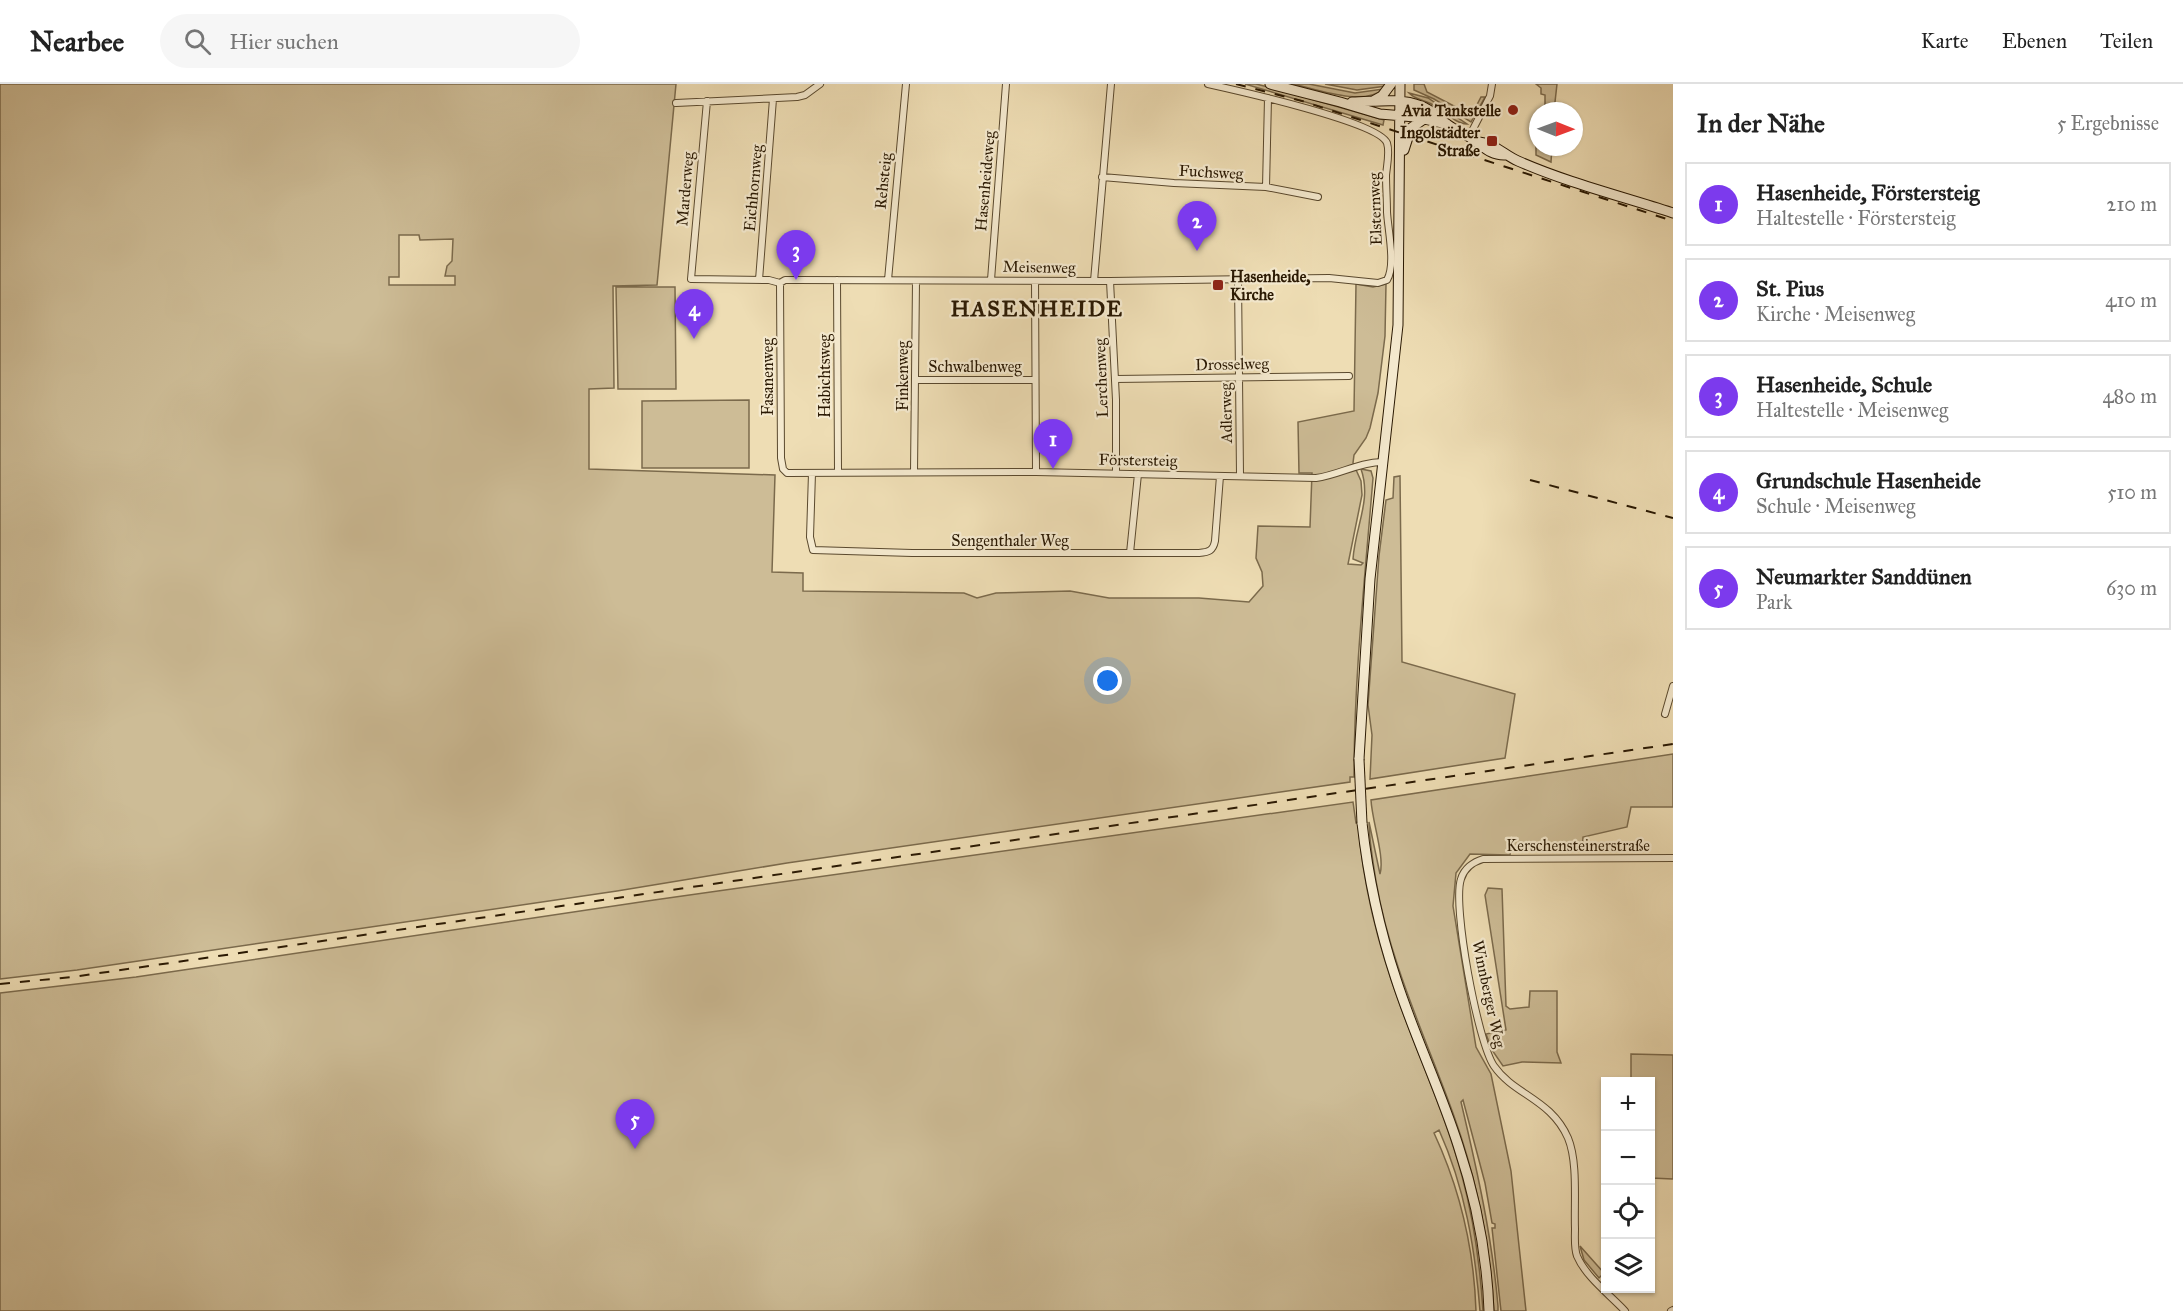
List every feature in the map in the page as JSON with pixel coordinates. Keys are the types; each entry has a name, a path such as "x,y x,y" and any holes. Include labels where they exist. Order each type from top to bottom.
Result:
{"main road":[{"path":"1270,84 1380,114 1424,118 1447,124"},
{"path":"1371,101 1382,96 1391,84"},
{"path":"1400,84 1397,341 1370,579 1359,759 1362,823 1368,867 1385,944 1468,1176 1482,1240 1489,1311"},
{"path":"1340,102 1400,101 1413,103 1428,109 1447,124 1473,139 1488,143 1504,154 1536,169 1673,213"},
{"path":"1400,171 1409,131 1424,118"}],"street":[{"path":"676,103 802,96 820,84"},
{"name":"Rehsteig","path":"888,280 906,84"},
{"name":"Hasenheideweg","path":"991,280 1006,84"},
{"path":"1094,281 1111,84"},
{"path":"1209,84 1268,98 1266,187"},
{"path":"1473,139 1490,96 1492,84"},
{"name":"Elsternweg","path":"1268,98 1347,121 1383,138 1387,143 1386,192 1391,268 1387,280"},
{"name":"Eichhornweg","path":"759,279 773,99"},
{"name":"Marderweg","path":"691,279 707,101"},
{"name":"Fuchsweg","path":"1102,177 1195,185 1266,187 1318,197"},
{"name":"Meisenweg","path":"691,279 759,279 780,283 788,280 1110,281 1329,278 1378,284 1387,280"},
{"name":"Adlerweg","path":"1238,279 1240,475"},
{"name":"Habichtsweg","path":"837,280 838,472"},
{"name":"Finkenweg","path":"914,471 916,281"},
{"path":"1035,281 1036,472"},
{"name":"Lerchenweg","path":"1110,281 1115,379 1116,473"},
{"name":"Fasanenweg","path":"780,283 781,458 784,471"},
{"name":"Drosselweg","path":"1115,379 1349,376"},
{"name":"Schwalbenweg","path":"915,380 1035,380"},
{"name":"Förstersteig","path":"784,471 790,473 914,471 1116,473 1316,478 1367,463 1382,462"},
{"name":"Sengenthaler Weg","path":"812,473 810,537 812,548 819,552 901,553 1209,552 1215,541 1220,476"},
{"path":"1130,553 1138,474"},
{"path":"1665,714 1673,686"},
{"name":"Kerschensteinerstraße","path":"1483,859 1673,858"},
{"name":"Winnberger Weg","path":"1483,859 1474,862 1466,870 1461,878 1458,892 1463,937 1483,1044 1489,1059 1500,1074 1544,1106 1568,1138 1573,1162 1578,1256 1587,1272 1624,1311"}],"shaded area":[{"path":"0,84 676,84 657,285 613,286 614,388 589,389 589,469 775,475 772,572 803,573 803,591 964,593 977,598 996,593 1070,591 1109,598 1199,598 1249,602 1263,586 1262,572 1256,558 1258,526 1310,527 1312,473 1299,473 1298,422 1354,411 1356,284 1373,287 1386,284 1385,336 1378,393 1370,428 1354,455 1353,463 1361,481 1362,495 1348,564 1361,565 1363,563 1353,559 1365,492 1361,469 1371,471 1373,478 1358,665 1354,777 1350,777 1350,782 787,863 617,891 77,970 0,979","holes":["399,235 419,235 420,240 453,239 452,261 447,266 445,276 455,276 455,285 389,285 389,277 399,277"]},
{"path":"1245,84 1276,89 1384,120 1383,125"},
{"path":"1293,84 1309,84 1355,93 1383,89 1364,97 1352,97"},
{"path":"1325,84 1387,84 1357,90"},
{"path":"1414,84 1424,84 1427,92 1456,107 1468,117 1471,116 1481,97 1485,97 1471,122 1434,99 1414,90"},
{"path":"1536,84 1557,84 1555,102 1545,102 1545,95 1541,94 1541,88"},
{"path":"1409,93 1428,98 1467,124 1457,121 1432,104 1415,98"},
{"path":"1538,156 1551,156 1551,162"},
{"path":"616,287 675,287 676,389 618,389"},
{"path":"749,400 749,468 642,468 642,401"},
{"path":"1400,476 1402,662 1515,694 1505,758 1370,779 1372,735 1368,705 1379,556 1386,500 1393,498 1394,477"},
{"path":"1673,754 1673,807 1631,807 1627,827 1583,837 1582,851 1511,849 1510,855 1470,854 1456,873 1453,906 1476,1047 1491,1074 1511,1171 1526,1311 1501,1311 1492,1228 1495,1228 1495,1224 1492,1223 1485,1183 1463,1100 1461,1102 1492,1254 1498,1306 1498,1311 1494,1311 1486,1238 1470,1166 1455,1119 1410,1002 1382,912 1370,836 1369,822 1380,874 1380,849 1371,800"},
{"path":"1353,802 1368,892 1385,960 1441,1111 1462,1176 1476,1243 1483,1311 1480,1311 1472,1241 1462,1196 1439,1130 1434,1133 1451,1176 1469,1242 1476,1311 0,1311 0,993 136,977 654,900"},
{"path":"1488,888 1502,889 1506,1006 1510,1009 1529,1007 1530,991 1557,991 1557,1052 1561,1063 1522,1062 1503,1066 1492,1050 1486,1034 1506,1030 1485,895"},
{"path":"1631,1054 1673,1055 1673,1179 1655,1178 1655,1077 1631,1077"},
{"path":"1580,1246 1601,1270 1599,1278 1584,1260"}],"railway":[{"path":"1236,84 1302,101 1673,221"},
{"path":"1530,480 1673,518"},
{"path":"0,984 72,977 212,957 1673,744"}],"place":[{"name":"Avia Tankstelle","path":"1513,110"},
{"name":"Ingolstädter Straße","path":"1492,141"},
{"name":"St. Pius","path":"1197,251"},
{"name":"Hasenheide, Schule","path":"796,280"},
{"name":"Hasenheide, Kirche","path":"1218,285"},
{"name":"Grundschule Hasenheide","path":"694,339"},
{"name":"Hasenheide, Förstersteig","path":"1053,469"},
{"name":"Neumarkter Sanddünen","path":"635,1149"}],"district":[{"name":"HASENHEIDE","path":"1037,308"}]}
